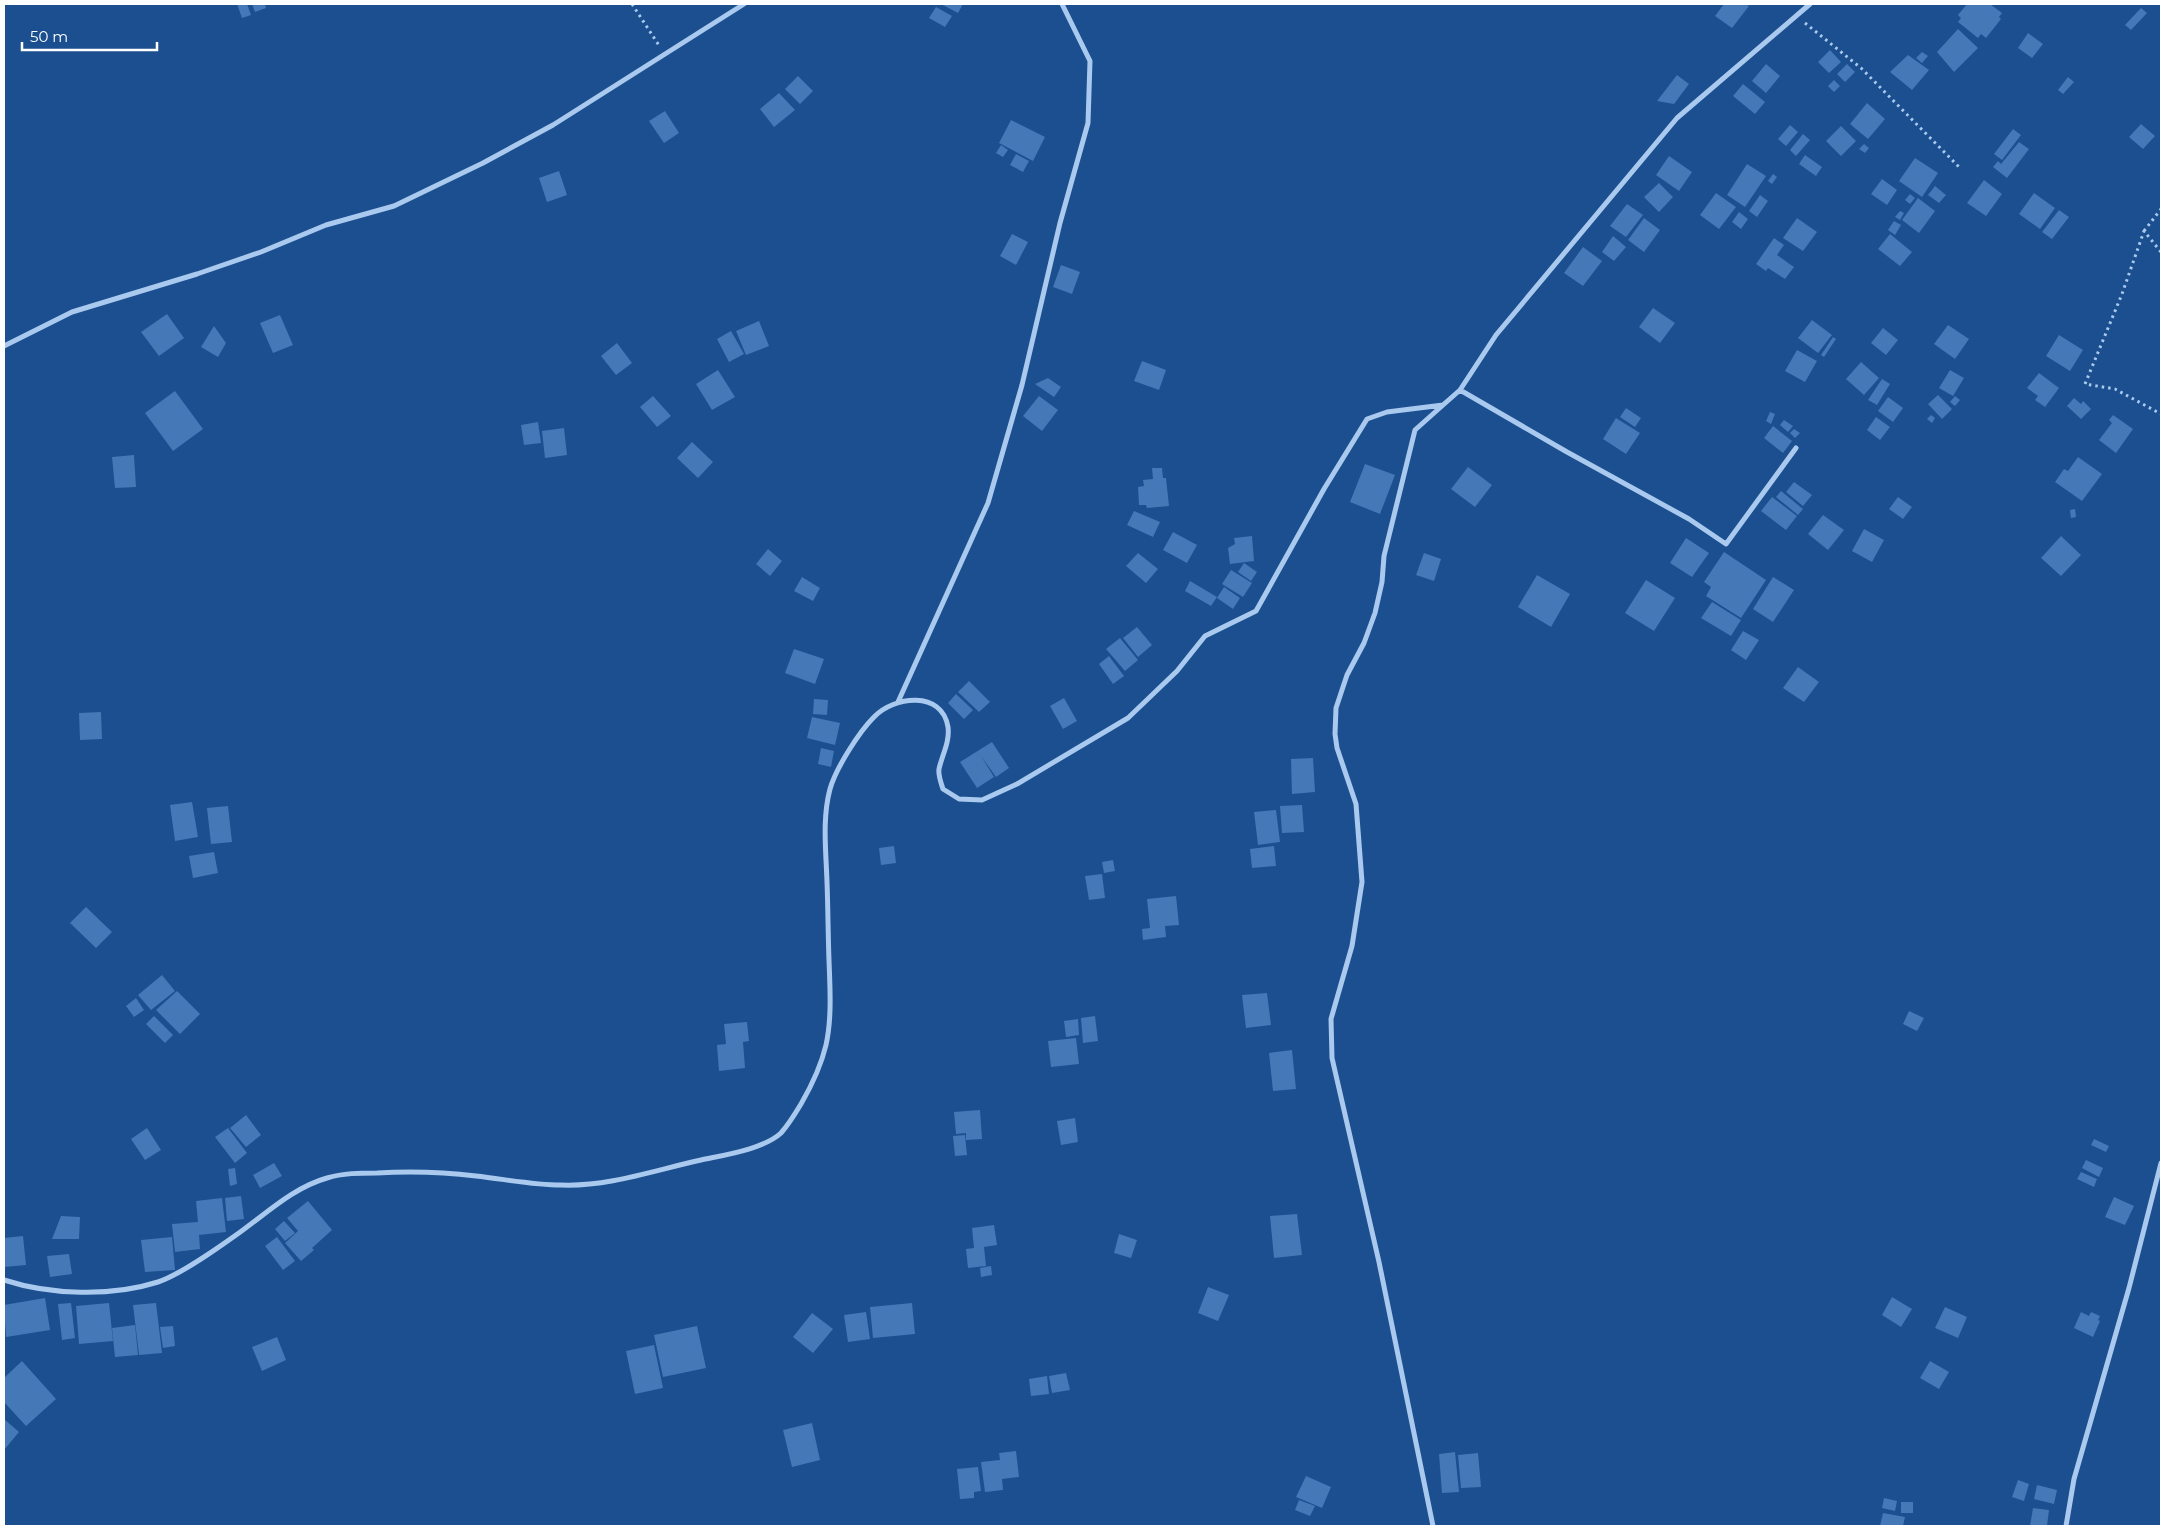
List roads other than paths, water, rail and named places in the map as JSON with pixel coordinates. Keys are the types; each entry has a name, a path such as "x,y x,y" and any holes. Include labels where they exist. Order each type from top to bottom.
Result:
{"street":[{"path":"4,346 72,312 197,274 261,252 326,225 394,206 483,163 553,125 744,4"},
{"path":"898,702 988,503 1022,385 1060,223 1088,123 1090,61 1062,4"},
{"path":"1433,1526 1378,1262 1332,1058 1331,1019 1352,946 1362,882 1356,804 1334,734 1336,708 1346,675 1364,643 1375,613 1382,582 1384,556 1415,430 1460,390 1496,335 1677,118 1810,4"},
{"path":"1460,390 1567,452 1689,519 1726,544 1796,448"},
{"path":"4,1280 18,1285 77,1294 109,1291 160,1281 221,1245 308,1184 333,1176 396,1172 434,1172 544,1184 577,1185 621,1179 715,1157 763,1144 778,1136 790,1122 818,1072 830,1018 825,850 826,815 830,787 844,761 876,715 898,702 924,700 940,708 948,727 945,752 938,771 943,789 959,799 982,800 1017,784 1128,718 1177,671 1205,636 1256,611 1324,489 1367,419 1387,412 1443,405"},
{"path":"2066,1526 2074,1479 2129,1288 2161,1163"}]}
